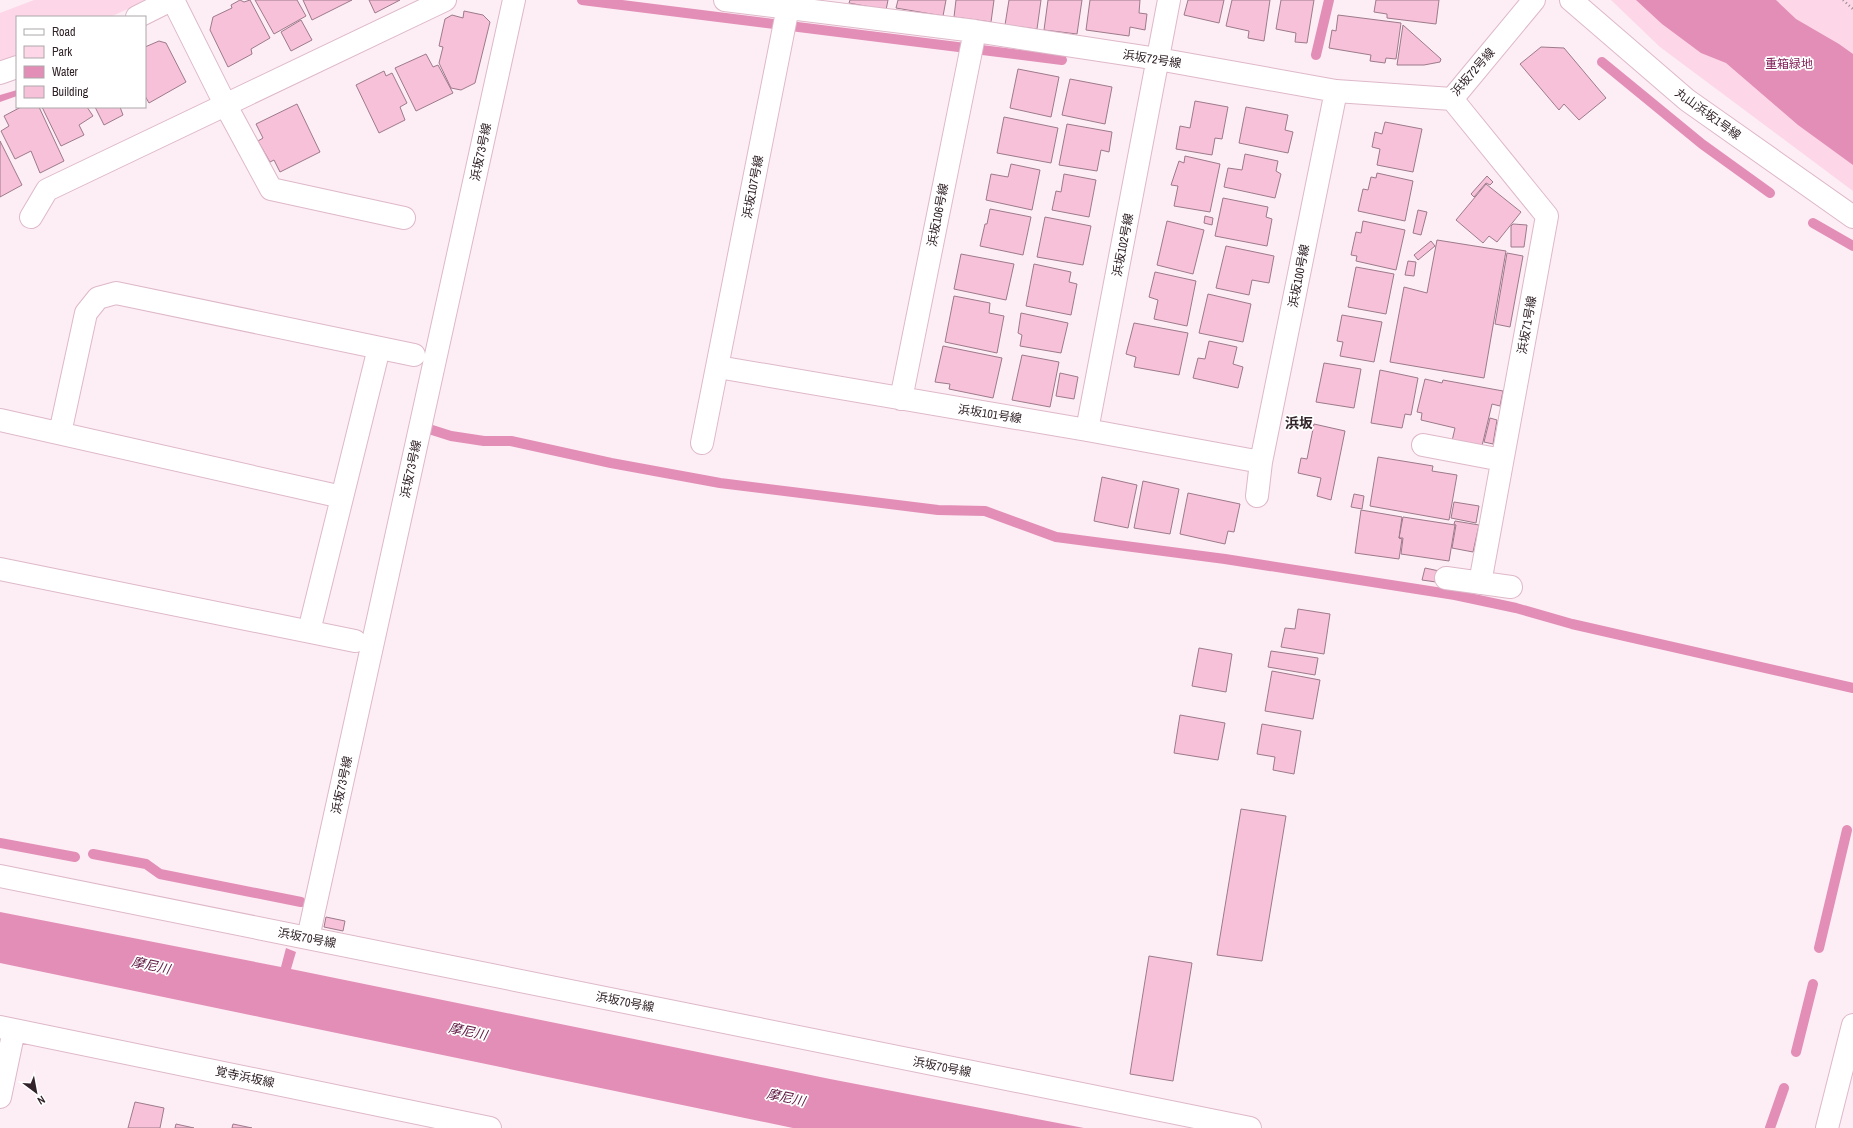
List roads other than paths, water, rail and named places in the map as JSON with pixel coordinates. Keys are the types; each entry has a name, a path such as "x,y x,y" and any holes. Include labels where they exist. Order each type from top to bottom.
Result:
{"street":[{"path":"139,16 172,0 225,104 271,189 404,218"},
{"path":"31,217 47,190 445,0"},
{"name":"浜坂73号線","path":"308,938 514,0"},
{"name":"浜坂72号線","path":"725,0 975,31 1158,59 1336,91 1452,99 1534,0"},
{"name":"浜坂102号線","path":"1087,430 1170,0"},
{"name":"丸山浜坂1号線","path":"1571,0 1687,100 1853,217"},
{"name":"浜坂107号線","path":"702,443 788,7"},
{"name":"浜坂106号線","path":"901,399 975,31"},
{"path":"0,74 16,67"},
{"name":"浜坂100号線","path":"1256,496 1261,462 1336,91"},
{"name":"浜坂71号線","path":"1452,99 1547,216 1480,583"},
{"path":"60,433 86,313 98,298 116,293 414,355"},
{"path":"309,631 379,348"},
{"name":"浜坂101号線","path":"718,367 1087,430 1261,462"},
{"path":"0,420 342,497"},
{"path":"1423,444 1502,460"},
{"path":"0,569 355,641"},
{"path":"1446,578 1511,587"},
{"name":"浜坂70号線","path":"0,876 1250,1128"},
{"path":"1828,1128 1853,1025"},
{"path":"0,1097 7,1028"},
{"name":"覚寺浜坂線","path":"7,1028 490,1128"}],"water":[{"name":"重箱緑地","path":"1636,0 1776,0 1796,19 1853,54 1853,165 1798,125 1726,63 1701,53 1662,24"},
{"path":"16,90 16,96 0,102 0,95"},
{"name":"摩尼川","path":"0,912 281,967 286,948 296,952 291,969 830,1079 1084,1128 793,1128 0,963"}],"waterway":[{"path":"582,0 1062,60"},
{"path":"1316,55 1329,0"},
{"path":"1602,62 1702,144 1770,193"},
{"path":"1813,223 1853,246"},
{"path":"429,429 451,436 484,441 511,441 611,463 720,483 938,510 985,511 1056,537 1225,559 1455,595 1516,608 1572,624 1853,688"},
{"path":"1819,948 1847,830"},
{"path":"0,843 75,857"},
{"path":"93,854 146,864 160,874 301,902"},
{"path":"1796,1052 1813,984"},
{"path":"1770,1128 1784,1088"}],"district":[{"name":"浜坂","path":"1299,423"}]}
